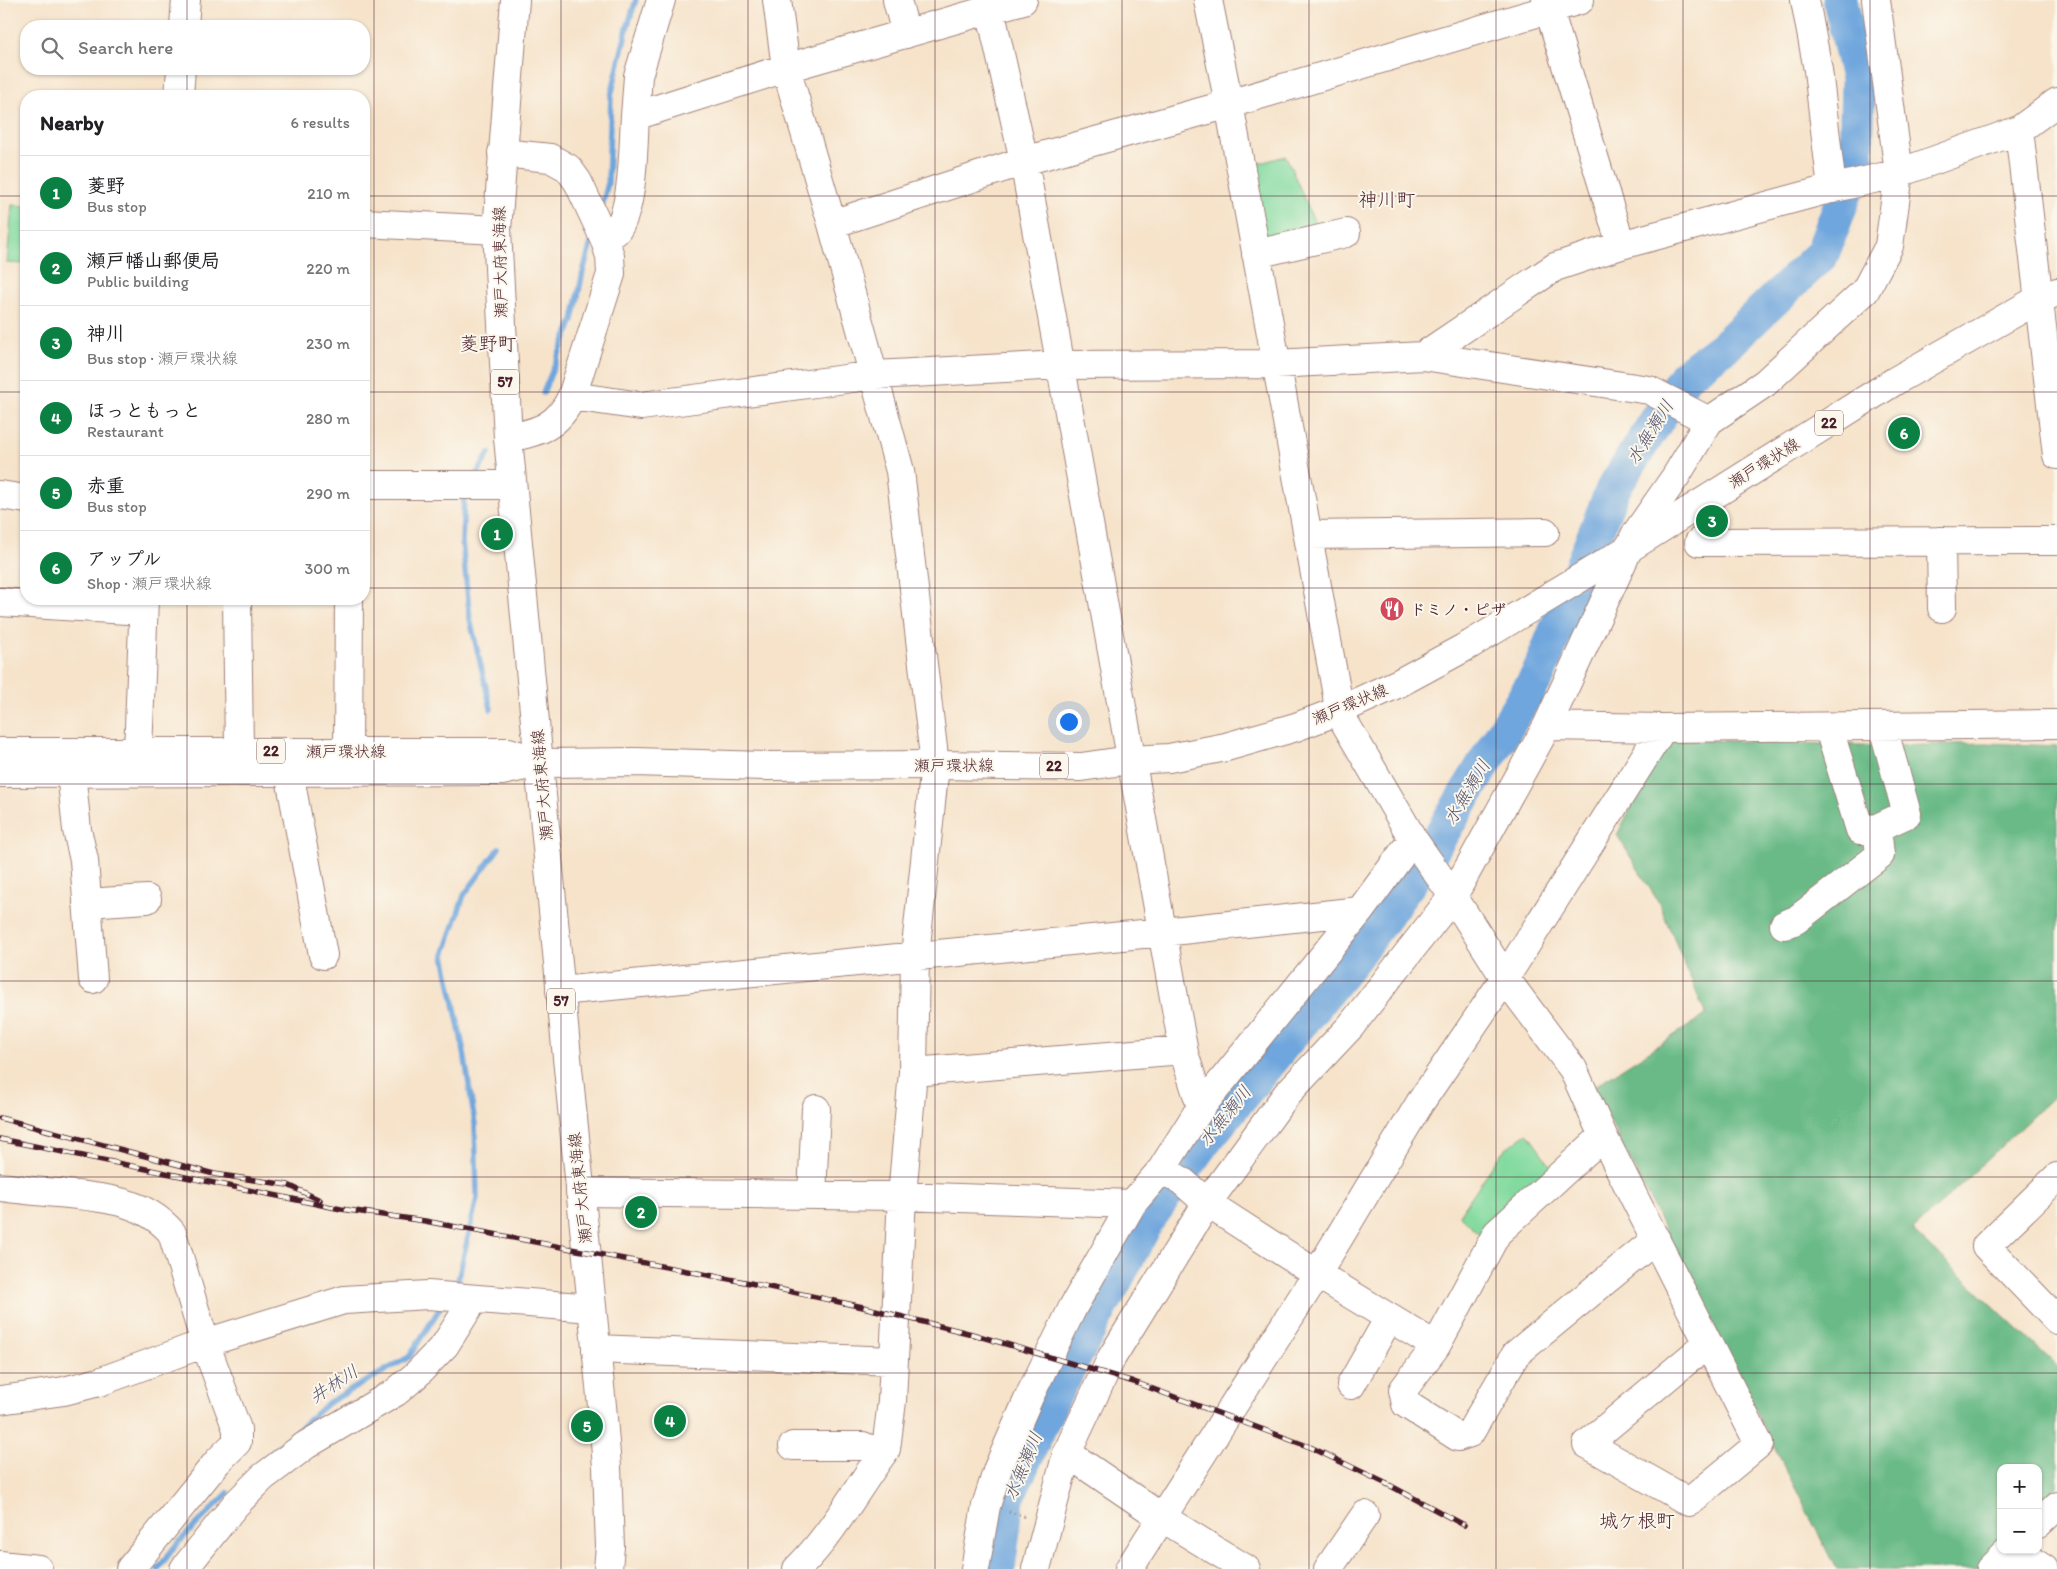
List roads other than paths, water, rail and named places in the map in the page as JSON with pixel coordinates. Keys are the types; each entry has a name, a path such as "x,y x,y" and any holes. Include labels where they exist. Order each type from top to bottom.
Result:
{"street":[{"path":"184,20 186,0"},
{"name":"瀬戸大府東海線","path":"515,0 497,230 508,438 504,486 540,762 560,991 607,1467 610,1546 608,1569"},
{"path":"604,238 616,232 622,220 627,202 632,165 638,76 662,0"},
{"path":"777,0 786,68 875,375 900,471 935,765 915,956 912,1072 902,1196 892,1401 888,1440 886,1449 838,1518 810,1556 797,1569"},
{"path":"897,0 906,34"},
{"path":"635,116 786,68 906,34 989,5 1023,0"},
{"path":"1208,0 1229,104 1308,535 1338,711 1413,839 1453,896 1505,978 1573,1069 1603,1136 1656,1239 1759,1444 1688,1502 1587,1444 1708,1343"},
{"path":"832,224 1024,161 1229,104 1547,5 1580,0"},
{"path":"1805,0 1818,70 1827,190"},
{"path":"1036,1569 1067,1453 1112,1357 1207,1203 1287,1094 1350,1027 1453,896 1547,726 1617,556 1635,535 1676,476 1700,416 1765,383 1865,291 1889,246 1899,173 1876,0"},
{"path":"989,5 1024,161 1183,1050 1201,1107"},
{"path":"1547,5 1621,245"},
{"path":"179,90 181,75"},
{"path":"1423,356 1555,267 1621,245 1827,190 1899,173 2019,130 2057,102"},
{"path":"2019,130 2047,296 2057,455"},
{"path":"502,153 550,158 568,168 578,182 604,238 610,256 611,274 566,410 545,429 508,438"},
{"path":"370,223 497,230"},
{"path":"1256,254 1346,233"},
{"name":"瀬戸環状線","path":"0,772 502,771 540,762 635,762 764,766 935,765 1081,767 1130,760 1169,758 1226,747 1296,727 1338,711 1431,667 1617,556 1895,381 2047,296"},
{"path":"572,396 641,406 875,375 1060,366 1276,364 1423,356 1649,390 1700,416"},
{"path":"370,485 504,486"},
{"path":"0,495 20,498"},
{"path":"1308,535 1545,532"},
{"path":"1699,542 2057,541"},
{"path":"1941,542 1942,608"},
{"path":"0,602 20,602"},
{"path":"138,752 144,605"},
{"path":"237,605 240,751"},
{"path":"348,751 349,605"},
{"path":"1547,726 1663,728 2057,724"},
{"path":"1833,727 1832,739 1860,830 1877,828 1907,814 1883,727"},
{"path":"1129,1569 1160,1517 1317,1274 1420,1103 1505,978 1663,728"},
{"name":"瀬戸環状線","path":"0,752 509,752 540,762"},
{"path":"71,772 77,830 84,860 93,979"},
{"path":"289,772 323,955"},
{"path":"1784,925 1796,920 1880,856 1877,828"},
{"path":"974,1569 986,1506 998,1468 1030,1395 1073,1307 1132,1204 1162,1168 1201,1107 1360,911 1413,839"},
{"path":"87,903 147,899"},
{"path":"560,991 1360,911"},
{"path":"912,1072 1183,1050"},
{"path":"812,1194 816,1109"},
{"path":"1603,1136 1497,1233 1436,1346 1403,1390 1406,1404 1458,1437 1470,1433 1516,1354 1656,1239"},
{"path":"1162,1168 1182,1181 1207,1203 1317,1274 1436,1346"},
{"path":"2057,1177 1986,1246 2057,1320"},
{"path":"0,1187 93,1196 141,1208 163,1222 172,1233 205,1342 236,1429 237,1442 218,1460 130,1569"},
{"path":"580,1192 812,1194 1132,1204"},
{"path":"0,1400 64,1391 99,1382 205,1342 344,1300 428,1295 592,1308"},
{"path":"184,1569 235,1505 263,1477 306,1445 396,1392 415,1376 444,1345 474,1298"},
{"path":"1351,1385 1389,1318"},
{"path":"596,1348 893,1361"},
{"path":"794,1446 863,1446 870,1449 880,1458"},
{"path":"1067,1453 1160,1517 1246,1569"},
{"path":"2042,1520 2057,1506"},
{"path":"1328,1569 1365,1515"},
{"path":"1991,1569 2006,1554"},
{"path":"2021,1554 2044,1569"},
{"path":"0,1565 38,1569"}],"waterway":[{"path":"601,210 608,183 611,96 627,28 636,0"},
{"name":"水無瀬川","path":"998,1569 1007,1498 1053,1397 1148,1219 1198,1149 1352,960 1425,861 1538,675 1613,489 1685,376 1725,346 1822,254 1856,164 1858,78 1840,0"},
{"path":"543,393 573,320 593,236"},
{"path":"475,478 489,453"},
{"path":"467,492 464,498 462,542 470,619 491,709"},
{"path":"453,1289 458,1280 477,1198 475,1124 464,1052 444,955 464,895 499,848"},
{"name":"井林川","path":"260,1463 328,1403 409,1357 442,1305"},
{"name":"井林川","path":"158,1569 176,1545 228,1493"}],"railway":[{"path":"0,1118 214,1174 288,1185 320,1200"},
{"path":"0,1139 341,1209 425,1221 750,1283 863,1307 972,1334 1134,1382 1310,1447 1391,1486 1464,1525"}],"place":[{"name":"アップル","path":"1904,433"},
{"name":"神川","path":"1712,521"},
{"name":"菱野","path":"497,534"},
{"name":"ドミノ・ピザ","path":"1392,609"},
{"name":"瀬戸幡山郵便局","path":"641,1212"},
{"name":"ほっともっと","path":"670,1421"},
{"name":"赤重","path":"587,1426"}],"district":[{"name":"神川町","path":"1387,199"},
{"name":"菱野町","path":"488,343"},
{"name":"城ケ根町","path":"1637,1520"}]}
